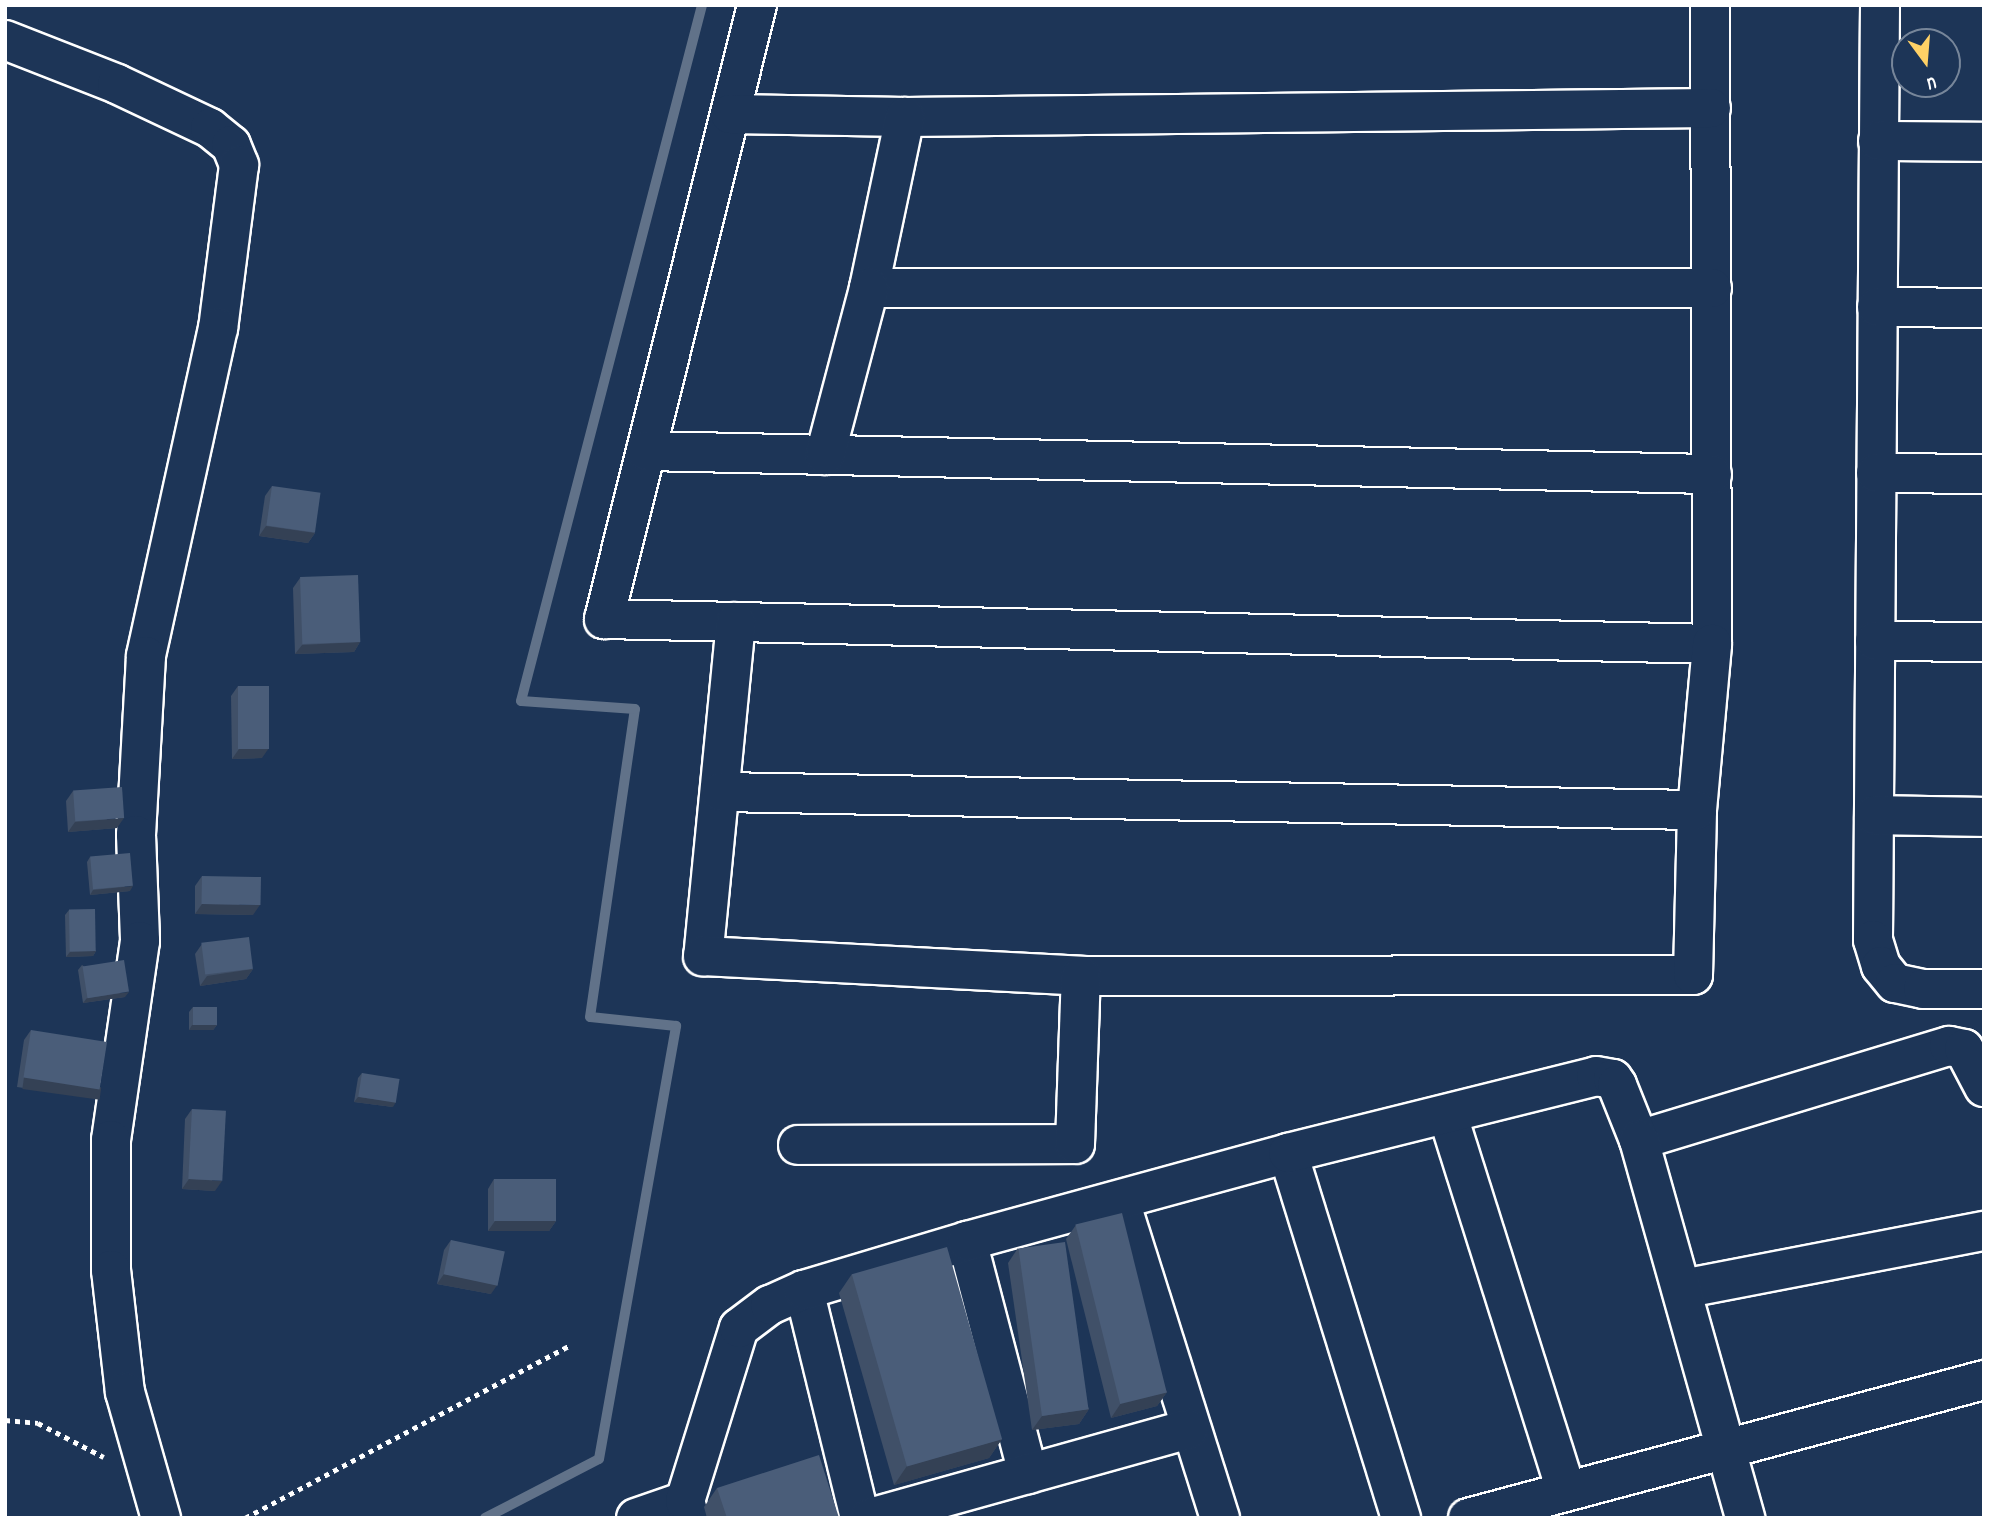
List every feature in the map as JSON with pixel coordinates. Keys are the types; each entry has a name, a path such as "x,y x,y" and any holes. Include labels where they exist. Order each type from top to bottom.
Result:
{"street":[{"path":"757,5 604,620 1712,644"},
{"path":"736,622 703,956 1081,976 1693,975 1697,810 1712,644 1710,5"},
{"path":"1880,5 1873,940 1881,966 1895,983 1923,989 1984,989"},
{"path":"5,40 117,84 210,128 231,145 239,165 218,328 146,656 136,835 141,941 111,1140 111,1270 125,1392 161,1518"},
{"path":"730,114 905,117 1711,108"},
{"path":"825,455 869,288 905,117"},
{"path":"1878,141 1984,142"},
{"path":"869,288 1712,288"},
{"path":"1877,307 1984,309"},
{"path":"646,451 1712,474"},
{"path":"1876,473 1984,474"},
{"path":"1875,641 1984,642"},
{"path":"721,792 1697,810"},
{"path":"1874,815 1984,817"},
{"path":"798,1145 1075,1144 1081,976"},
{"path":"1639,1140 1949,1046 1964,1049 1984,1087"},
{"path":"636,1518 688,1510 739,1328 770,1305 804,1290 967,1241 1288,1153 1448,1116 1587,1077 1605,1077 1617,1085 1639,1140 1728,1448 1745,1518"},
{"path":"1448,1116 1564,1488"},
{"path":"1288,1153 1401,1518"},
{"path":"1120,1201 1189,1429 1220,1518"},
{"path":"1682,1289 1984,1231"},
{"path":"967,1241 1028,1474"},
{"path":"804,1290 860,1518"},
{"path":"1468,1518 1564,1488 1728,1448 1984,1380"},
{"path":"870,1518 1189,1429"}],"path":[{"path":"244,1518 569,1346"},
{"path":"5,1420 37,1423 112,1461"}],"building":[{"path":"272,486 321,493 315,532 266,526"},
{"path":"358,575 360,642 302,644 300,577"},
{"path":"238,686 269,686 269,749 238,749"},
{"path":"122,787 124,818 75,821 73,790"},
{"path":"130,853 133,886 93,889 90,856"},
{"path":"202,876 261,877 261,905 202,904"},
{"path":"69,909 95,909 96,951 70,951"},
{"path":"249,937 253,969 205,975 201,943"},
{"path":"124,960 129,992 88,998 83,967"},
{"path":"193,1007 217,1007 217,1025 193,1025"},
{"path":"31,1030 107,1042 100,1089 23,1077"},
{"path":"362,1073 400,1079 396,1103 358,1097"},
{"path":"192,1109 226,1111 222,1181 188,1179"},
{"path":"494,1179 556,1179 556,1221 494,1221"},
{"path":"1122,1213 1167,1393 1120,1404 1075,1225"},
{"path":"451,1240 505,1251 498,1286 444,1274"},
{"path":"1065,1242 1089,1409 1042,1416 1018,1249"},
{"path":"947,1247 1002,1439 907,1467 852,1274"},
{"path":"819,1455 839,1518 727,1518 717,1488"}],"waterway":[{"path":"485,1518 599,1459 676,1026 590,1017 635,709 521,701 702,5"}]}
